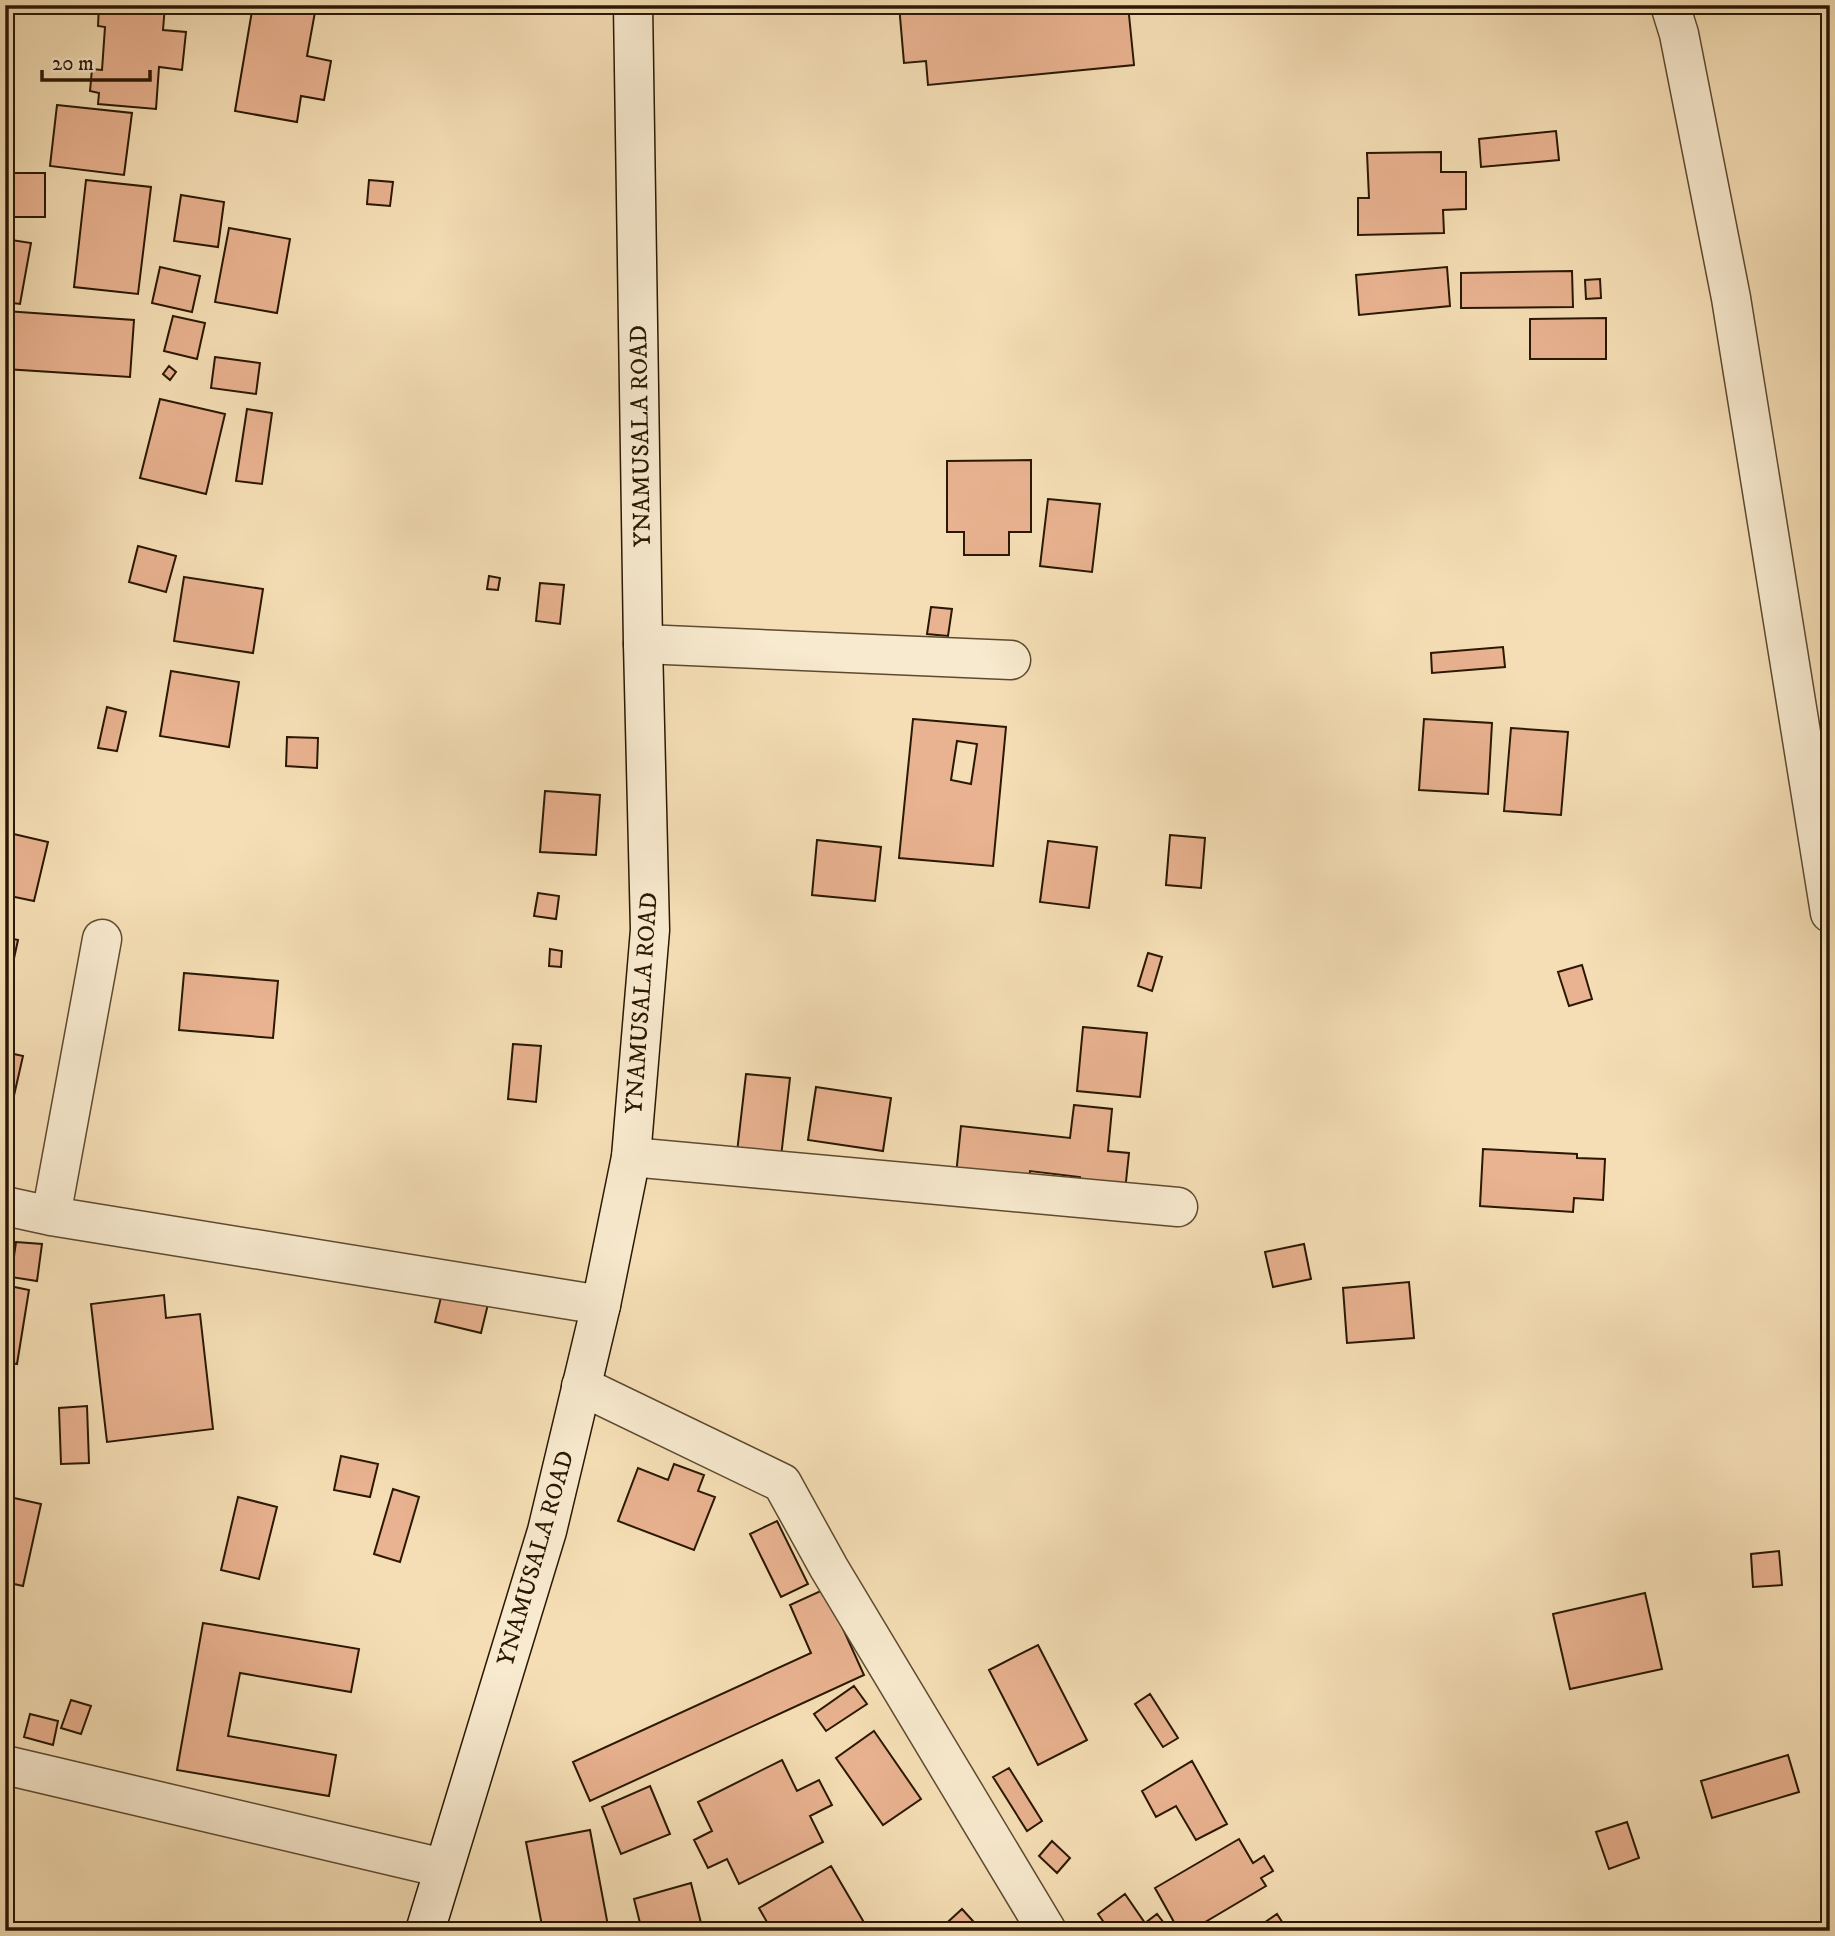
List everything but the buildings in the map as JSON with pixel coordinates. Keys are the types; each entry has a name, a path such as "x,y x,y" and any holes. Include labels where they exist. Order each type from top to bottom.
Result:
{"street":[{"name":"YNAMUSALA ROAD","path":"425,1931 547,1531 601,1305 631,1157 650,930 633,5"},
{"path":"1670,5 1679,34 1731,298 1830,914"},
{"path":"643,644 1011,660"},
{"path":"51,1216 102,939"},
{"path":"631,1157 1178,1207"},
{"path":"5,1206 51,1216 601,1305"},
{"path":"581,1386 782,1483 829,1568 1047,1931"},
{"path":"5,1765 443,1868"}]}
